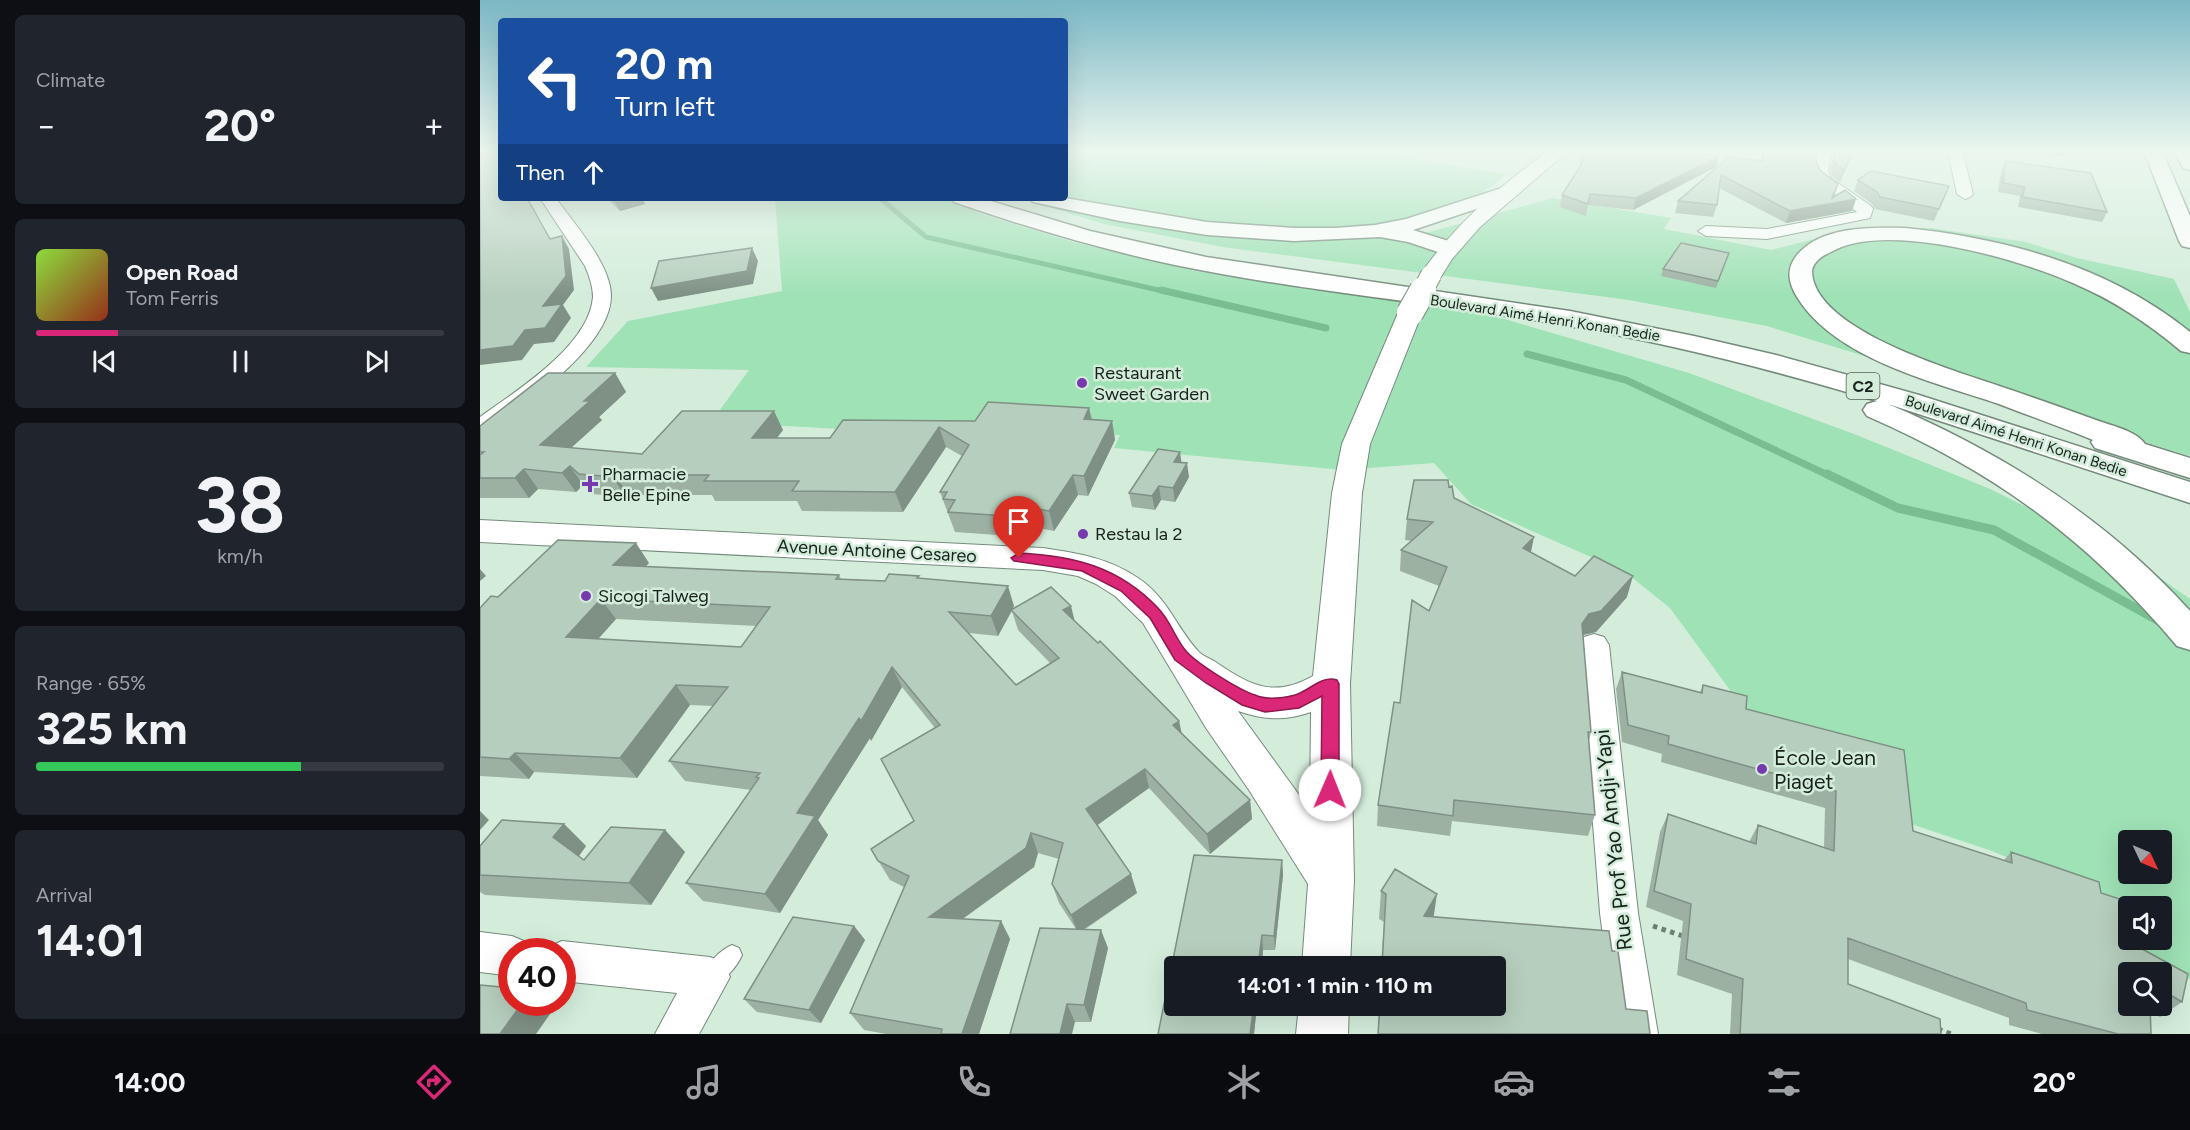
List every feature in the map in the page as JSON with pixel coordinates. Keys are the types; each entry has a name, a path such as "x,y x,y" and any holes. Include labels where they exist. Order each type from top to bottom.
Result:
{"main road":[{"path":"1052,201 1181,224 1300,234 1375,231 1440,217 1488,199"},
{"path":"2173,199 2190,241"},
{"name":"Boulevard Aimé Henri Konan Bedie","path":"970,201 1025,220 1134,249 1205,264 1579,320 1824,375 1920,404 2190,493"},
{"name":"Boulevard Aimé Henri Konan Bedie","path":"1009,201 1145,239 1217,253 1507,295 1674,323 1755,340 1858,367 2190,468"},
{"path":"1375,231 1411,236 1447,248"},
{"path":"2190,345 2150,314 2079,278 2024,257 1963,242 1893,235 1851,237 1817,249 1806,257 1800,274 1807,295 1824,315 1882,351 1929,372 2093,429 2190,468"},
{"path":"1534,315 1728,361 1854,401 1923,430 1995,468 2064,515 2109,550 2143,582 2190,636"}],"street":[{"path":"1327,956 1331,880 1331,684 1341,550 1347,493 1356,444 1410,313 1431,275 1447,248 1497,199"},
{"path":"1706,231 1767,234 1864,215 1865,209 1852,199"},
{"path":"480,428 564,362 588,334 599,313 603,294 598,275 550,201"},
{"name":"Avenue Antoine Cesareo","path":"480,531 1043,559 1085,566 1126,587 1155,614 1220,717 1264,777 1331,880"},
{"path":"543,563 569,537"},
{"name":"Rue Prof Yao Andji-Yapi","path":"1594,645 1619,913 1637,1034"},
{"path":"1181,656 1229,690 1248,700 1265,705 1299,701 1331,684"},
{"path":"480,952 498,954"},
{"path":"576,961 721,966 676,1034"},
{"path":"1322,1034 1323,1016"}],"path":[{"path":"1619,913 1696,941"},
{"path":"1929,1026 1951,1034"}],"green space":[{"path":"1072,199 1471,199 1444,210 1400,221 1358,227 1316,229 1232,225"},
{"path":"1548,199 1560,199 1671,218 1664,229 1771,250 1837,233 1880,228 1931,228 2026,242 2077,258 2174,279 2190,312 2190,456 1767,326 1629,300 1223,247 1104,224 1029,201 1069,209 1298,239 1407,238"},
{"path":"775,201 953,201 981,214 1073,242 1195,271 1491,315 1689,373 1854,434 1988,488 2136,561 2190,599 2190,979 2172,969 2172,962 2159,962 2145,950 2172,950 2172,896 2118,896 2118,924 2083,890 1992,851 1905,822 1743,708 1670,608 1625,572 1471,504 1434,463 1342,470 1114,448 1120,435 1006,438 711,422 749,370 586,367 628,321 782,291"}],"building":[{"path":"480,199 529,201 550,239 562,236 566,276 543,306 562,304 545,328 525,330 513,346 480,350"},
{"path":"1574,199 1589,199 1588,204"},
{"path":"1680,199 1718,199 1717,205 1678,201"},
{"path":"1767,199 1855,199 1790,211"},
{"path":"1891,199 1943,199 1939,209"},
{"path":"2035,199 2102,199 2107,212"},
{"path":"1681,243 1729,253 1718,281 1663,269"},
{"path":"752,248 747,271 651,288 659,261"},
{"path":"548,373 615,373 584,401 590,401 540,445 642,454 682,411 774,411 752,438 830,438 843,420 975,421 988,402 1089,408 1084,419 1112,421 1084,476 1073,475 1049,511 1026,507 1020,517 948,512 955,500 943,499 947,492 940,492 969,445 939,427 895,492 792,491 799,481 704,481 709,475 616,475 613,477 579,474 570,466 562,473 524,469 515,478 480,478 480,455 484,452 480,452 480,426"},
{"path":"1158,449 1180,452 1174,462 1187,463 1173,488 1159,486 1152,496 1129,493"},
{"path":"1414,480 1448,480 1449,487 1452,486 1454,498 1534,537 1523,548 1575,576 1594,556 1633,576 1601,611 1589,614 1582,624 1595,815 1454,800 1453,816 1378,805 1394,702 1400,703 1412,600 1429,611 1447,567 1401,550 1433,522 1407,519"},
{"path":"558,540 636,543 613,565 839,575 836,579 885,581 889,574 1008,586 991,616 949,612 1016,685 1059,658 1011,610 1051,587 1071,606 1063,610 1098,643 1100,641 1179,721 1173,725 1250,800 1207,834 1145,769 1086,809 1131,874 1071,915 1052,884 1063,843 1031,833 1026,848 929,917 1001,921 962,1034 941,1034 942,1029 850,1013 909,876 878,861 871,849 914,821 881,759 940,725 892,667 861,721 859,718 797,813 815,816 765,894 686,883 759,778 756,777 760,773 669,761 728,687 676,685 620,758 515,753 509,759 480,757 480,608 491,596 498,597","holes":["601,599 770,607 741,647 566,637"]},
{"path":"1622,672 1702,693 1703,685 1747,696 1746,709 1904,750 1913,831 2012,863 2011,852 2099,882 2101,893 2118,898 2118,950 2144,950 2166,962 2118,962 2118,1016 2150,1016 2151,1034 2118,1034 2027,1010 2026,1003 1848,938 1848,984 1940,1019 1941,1034 1740,1034 1743,979 1686,959 1691,904 1654,891 1668,814 1756,844 1758,825 1834,851 1836,791 1668,744 1669,736 1628,725"},
{"path":"502,820 564,824 553,837 584,860 611,827 665,830 629,883 480,875 480,846"},
{"path":"1194,855 1282,860 1274,936 1262,935 1259,956 1174,956"},
{"path":"1395,869 1437,894 1424,916 1609,931 1612,951 1618,951 1626,1009 1647,1011 1650,1034 1378,1034 1379,1016 1506,1016 1506,956 1383,956 1386,894 1381,891"},
{"path":"793,917 854,926 809,1010 744,999"},
{"path":"1040,928 1101,930 1084,1005 1067,1004 1060,1034 1010,1034"},
{"path":"2172,965 2188,974 2182,1002 2172,996"},
{"path":"480,985 498,987 498,1016 513,1016 500,1034 480,1034"},
{"path":"1164,1004 1164,1016 1252,1016 1250,1034 1158,1034"}],"waterway":[{"path":"884,201 926,237 1167,292"},
{"path":"1161,290 1326,328"},
{"path":"1527,354 1626,380 1830,476"},
{"path":"1827,474 1898,508 1994,530 2161,622"}],"place":[{"name":"Restaurant Sweet Garden","path":"1082,383"},
{"name":"Pharmacie Belle Epine","path":"590,484"},
{"name":"Restau la 2","path":"1083,534"},
{"name":"Sicogi Talweg","path":"586,596"},
{"name":"École Jean Piaget","path":"1762,769"}],"route":[{"path":"1019,558 1043,559 1085,566 1126,587 1155,614 1181,656 1229,690 1248,700 1265,705 1299,701 1331,684 1330,790"}]}
